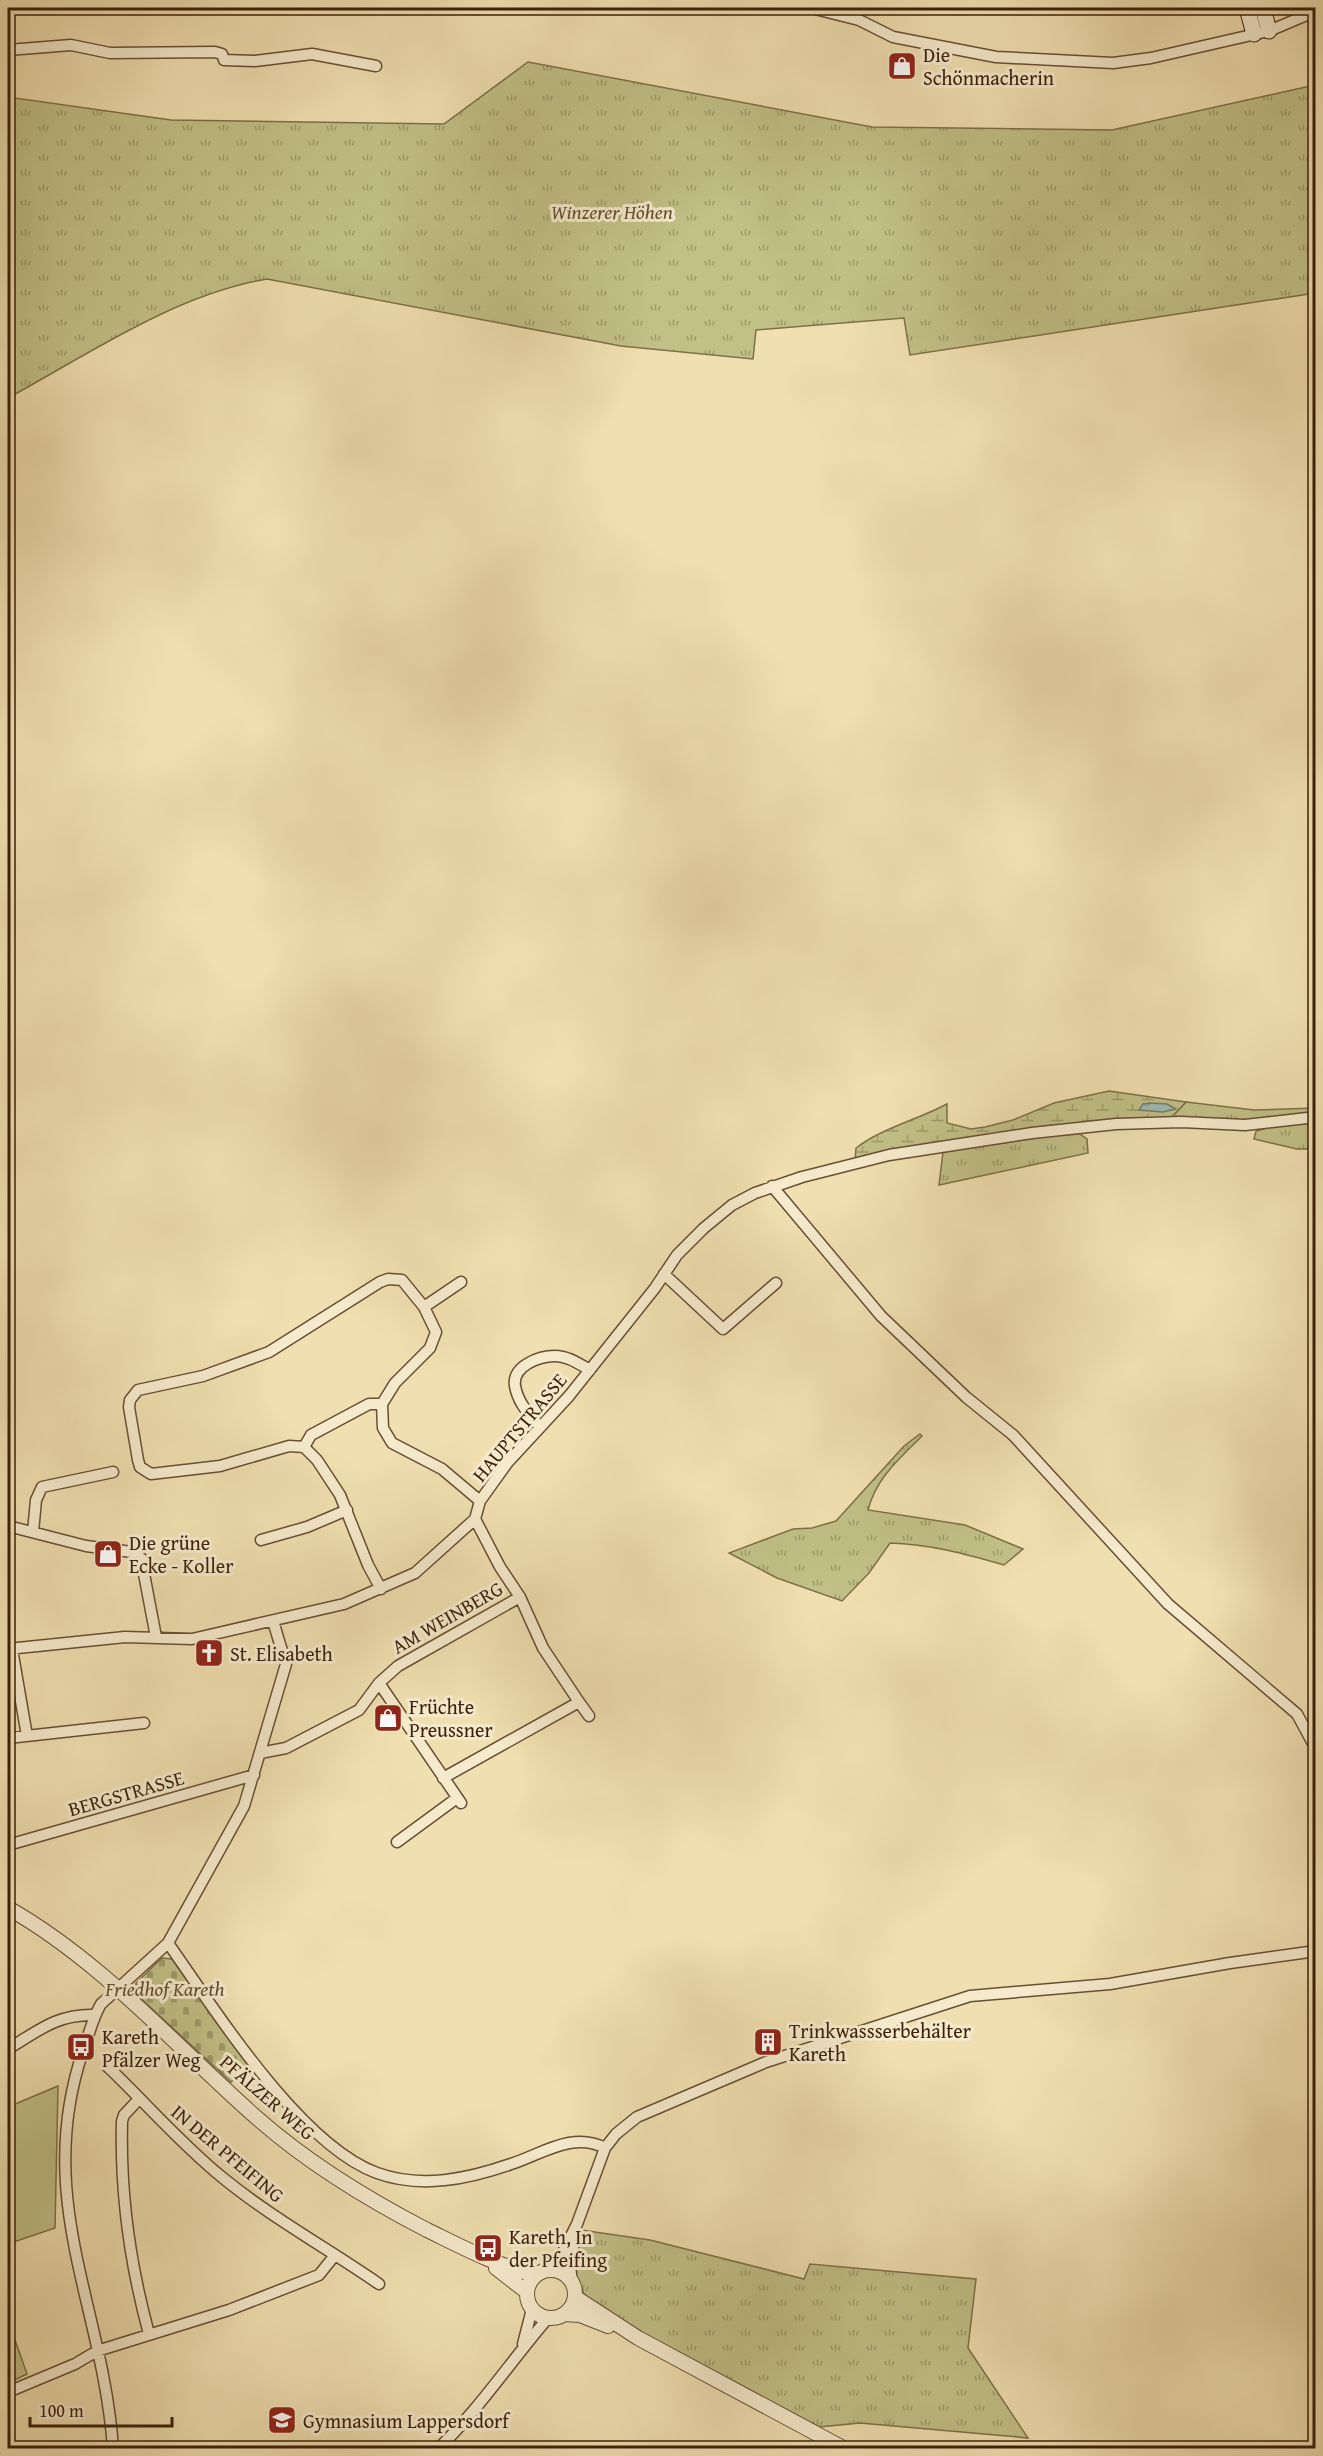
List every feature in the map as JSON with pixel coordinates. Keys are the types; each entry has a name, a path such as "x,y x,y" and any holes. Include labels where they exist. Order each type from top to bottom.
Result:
{"main road":[{"path":"1247,8 1254,34"},
{"path":"1263,8 1269,31"}],"street":[{"path":"811,8 859,20 893,37 1008,57 1113,63 1151,58 1269,31 1316,11"},
{"path":"8,50 71,45 110,53 215,52 222,54 224,60 255,62 312,54 376,66"},
{"name":"HAUPTSTRASSE","path":"475,1519 480,1501 508,1462 569,1396 664,1274 676,1255 732,1205 772,1186 889,1155 1080,1127 1181,1122 1245,1125 1316,1117"},
{"path":"772,1186 881,1317 966,1397 1012,1435 1168,1604 1297,1714 1316,1749"},
{"path":"664,1274 723,1329 776,1283"},
{"path":"381,1589 368,1565 347,1510 317,1460 304,1448 289,1446 220,1466 151,1474 140,1467 138,1460 130,1400 143,1388 203,1376 269,1352 388,1279 402,1280 407,1283 435,1325 435,1340 395,1383 382,1404 383,1428 392,1443 442,1469 480,1501"},
{"path":"424,1307 461,1282"},
{"path":"539,1426 518,1398 514,1384 516,1374 528,1363 556,1356 571,1360 590,1370"},
{"path":"304,1448 311,1435 369,1404 382,1404"},
{"path":"33,1532 36,1500 42,1487 113,1472"},
{"path":"261,1540 307,1527 347,1510"},
{"path":"27,1736 10,1649 125,1637 192,1638 344,1604 415,1573 475,1519"},
{"name":"AM WEINBERG","path":"260,1753 286,1748 358,1710 379,1683 398,1666 520,1597 500,1567 475,1519"},
{"path":"8,1526 86,1546 132,1552 141,1558 156,1637"},
{"path":"520,1597 543,1648 590,1716"},
{"path":"113,2448 97,2351 70,2232 65,2184 66,2129 72,2090 94,2015 101,2004 168,1943 244,1806 286,1664 273,1621"},
{"path":"379,1683 459,1801 397,1842"},
{"path":"442,1778 579,1702"},
{"path":"8,1738 144,1723"},
{"name":"BERGSTRASSE","path":"8,1845 254,1775"},
{"name":"PFÄLZER WEG","path":"8,1908 64,1946 118,1989 256,2117 366,2197 469,2251"},
{"path":"168,1943 246,2054 304,2120 347,2159 377,2173 427,2182 449,2180 500,2168 580,2140 605,2148"},
{"path":"554,2270 577,2224 605,2148 616,2134 637,2116 756,2067 970,1996 1110,1984 1316,1951"},
{"path":"8,2049 62,2018 73,2014 94,2015"},
{"name":"IN DER PFEIFING","path":"106,2066 191,2151 224,2179 297,2233 379,2284"},
{"path":"139,2099 124,2115 122,2121 122,2184 137,2288 149,2334"},
{"path":"564,2314 575,2296 570,2266 577,2224"},
{"path":"469,2251 536,2275 554,2270 567,2276 572,2282"},
{"path":"469,2251 515,2280 527,2292 532,2309 522,2347"},
{"path":"8,2392 75,2364 97,2351 229,2310 319,2275 335,2255"},
{"path":"527,2292 536,2275"},
{"path":"575,2296 638,2338 843,2448"},
{"path":"532,2309 548,2318"},
{"path":"439,2448 472,2415 522,2347 548,2318 564,2314 580,2315 638,2338"}],"green space":[{"name":"Winzerer Höhen","path":"528,62 872,127 1112,130 1315,85 1315,293 910,355 904,318 756,330 753,359 621,346 267,279 232,287 166,312 101,345 8,398 8,97 171,120 444,124"},
{"path":"1109,1091 1186,1102 1169,1120 855,1161 856,1148 866,1141 947,1104 947,1123 971,1129 1013,1120 1054,1103"},
{"path":"1186,1102 1254,1110 1315,1108 1315,1114 1266,1121 1169,1120"},
{"path":"1315,1123 1315,1149 1297,1149 1254,1139 1256,1131 1278,1125"},
{"path":"1077,1132 1087,1139 1088,1153 939,1185 943,1152"},
{"path":"920,1434 922,1436 883,1478 868,1510 965,1525 1023,1549 1004,1565 962,1553 890,1543 869,1573 842,1601 777,1578 729,1553 793,1529 812,1528 836,1521 904,1446"},
{"name":"Friedhof Kareth","path":"162,1958 172,1959 250,2067 231,2082 136,1994 136,1983"},
{"path":"58,2086 55,2228 8,2244 8,2107"},
{"path":"581,2230 650,2240 804,2279 810,2264 976,2279 968,2348 1028,2438 860,2423 819,2427 614,2318 586,2299 574,2271"},
{"path":"8,2320 27,2374 8,2383"}],"water":[{"path":"1143,1104 1167,1104 1176,1109 1163,1112 1139,1110"}],"place":[{"name":"Die Schönmacherin","path":"902,66"},
{"name":"Die grüne Ecke - Koller","path":"108,1554"},
{"name":"St. Elisabeth","path":"209,1653"},
{"name":"Früchte Preussner","path":"388,1718"},
{"name":"Trinkwassserbehälter Kareth","path":"768,2042"},
{"name":"Kareth Pfälzer Weg","path":"81,2047"},
{"name":"Kareth, In der Pfeifing","path":"488,2248"},
{"name":"Gymnasium Lappersdorf","path":"282,2420"}]}
